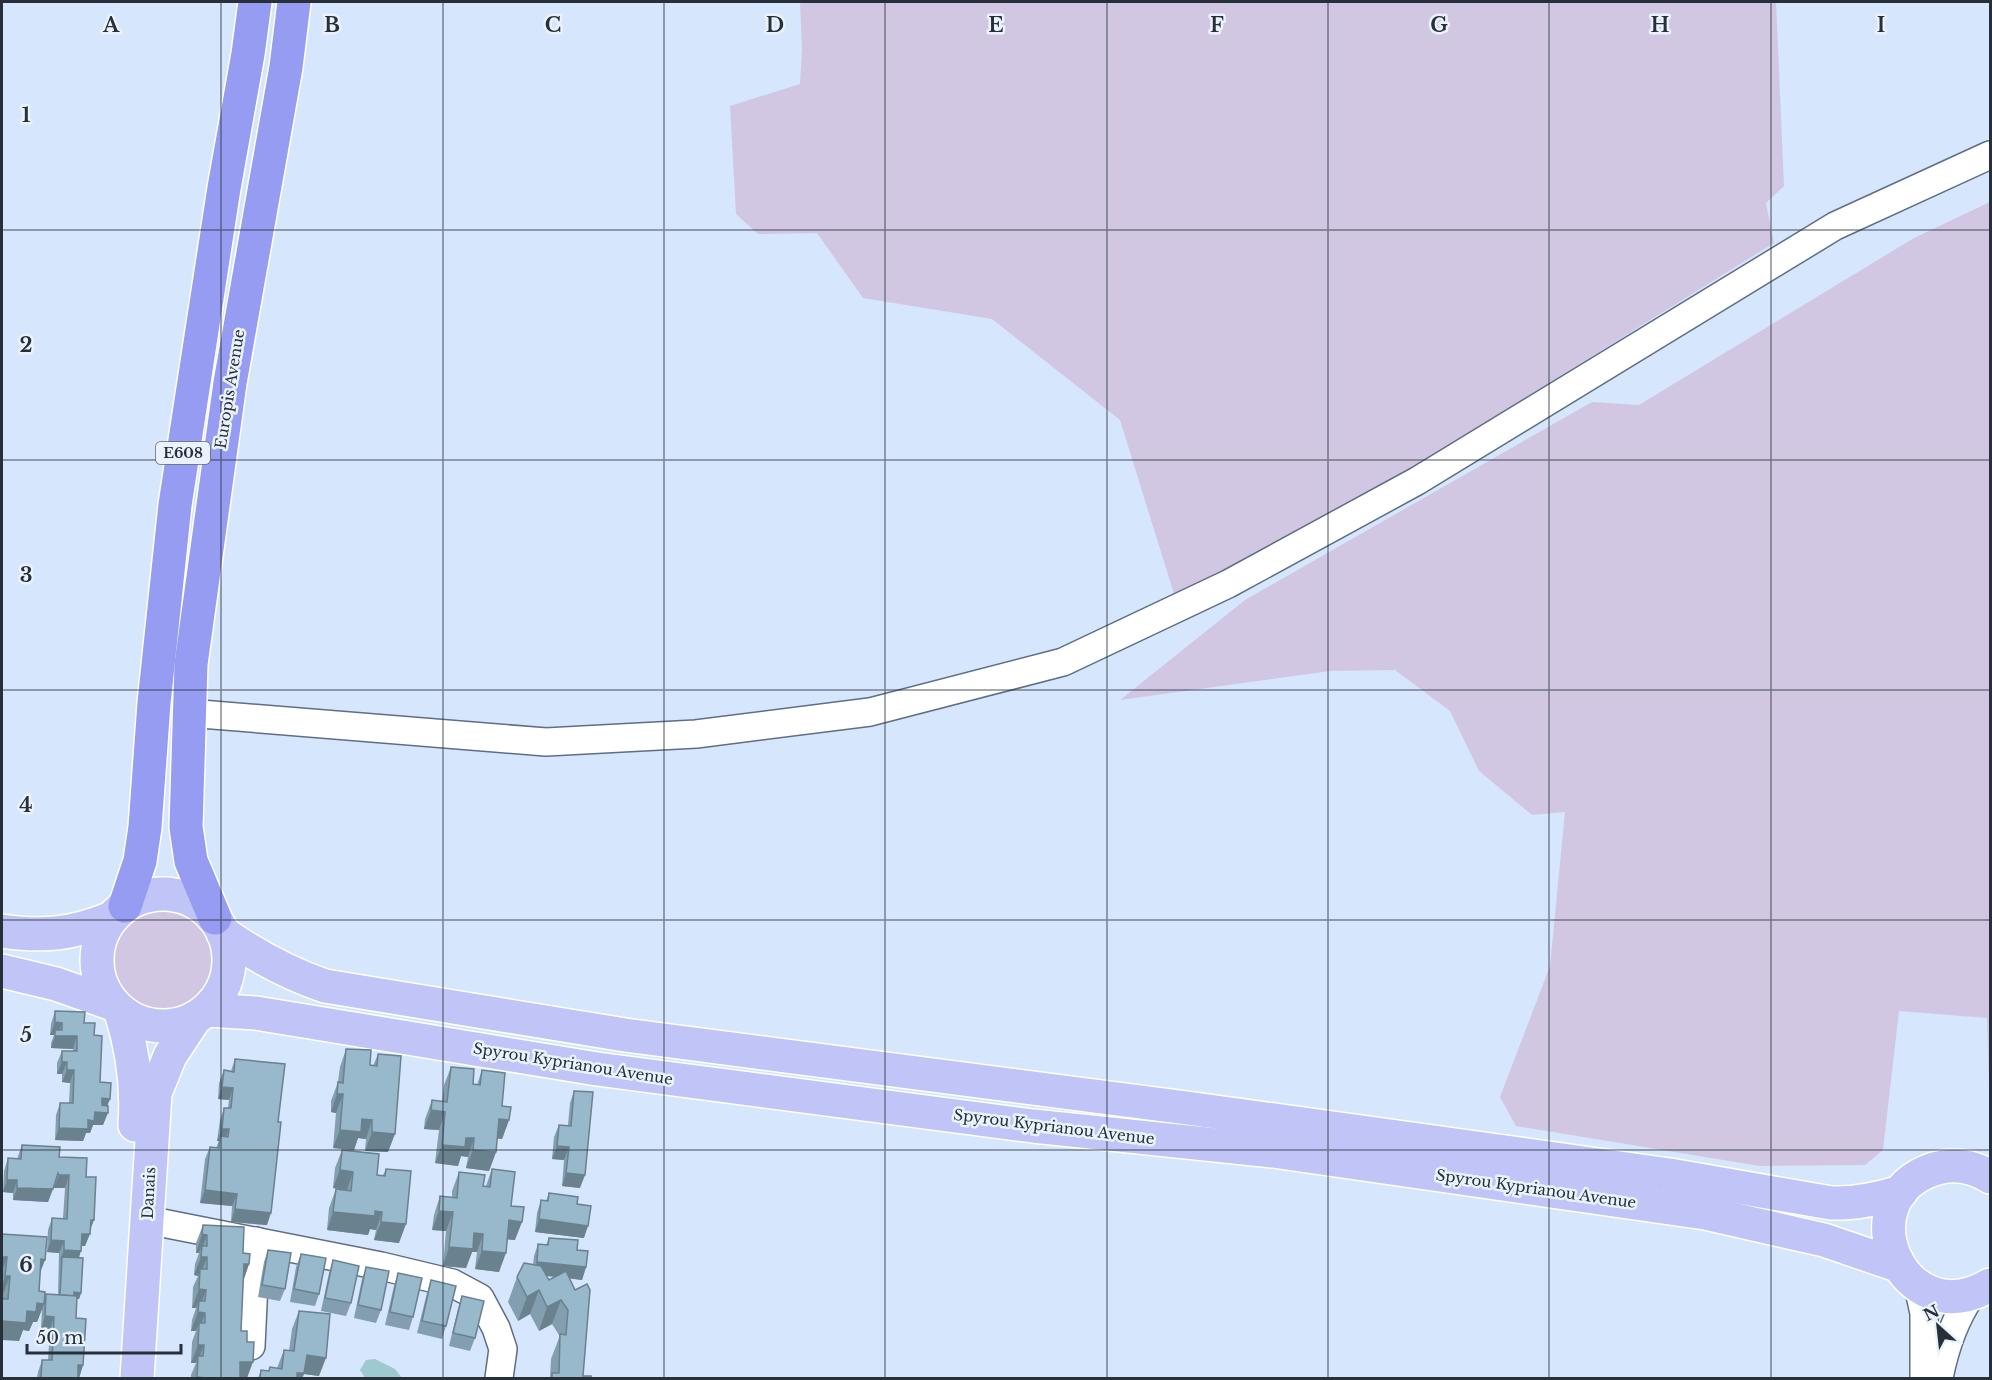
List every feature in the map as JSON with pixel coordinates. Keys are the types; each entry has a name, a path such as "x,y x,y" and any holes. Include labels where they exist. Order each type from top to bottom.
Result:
{"highway":[{"name":"E608","path":"118,912 140,861 175,505 255,2"},
{"name":"Europis Avenue","path":"219,926 191,861 186,827 191,664 230,383 286,67 294,2"}],"main road":[{"path":"2,932 33,935 55,934 92,926 147,897 172,895 188,899 202,907 219,926 255,955 280,969 325,986 626,1035 1208,1110 1670,1175 1831,1203 1848,1204 1901,1192"},
{"path":"117,1008 104,991 97,961 101,938 118,912"},
{"path":"2,972 56,984 117,1008 138,1021 157,1026 183,1023 201,1014 220,993 228,974 229,953 219,926"},
{"name":"Danais","path":"117,1008 128,1035 137,1093 125,1244 118,1378"},
{"name":"Spyrou Kyprianou Avenue","path":"201,1014 256,1013 609,1070 1033,1126 1273,1151 1693,1211 1824,1240 1908,1275 1938,1295 1961,1296 1981,1289"},
{"name":"Danais","path":"137,1378 155,1093 170,1056 201,1014"},
{"path":"1908,1275 1890,1247 1888,1228 1892,1209 1901,1192 1927,1171 1948,1166 1970,1168 1990,1177"}],"street":[{"path":"188,713 546,742 685,735 870,712 1063,662 1228,584 1417,480 1835,226 1990,155"},
{"path":"147,1220 381,1266 452,1283 480,1298 496,1328 503,1348 500,1378"},
{"path":"251,1346 256,1241"},
{"path":"1908,1275 1924,1313 1924,1378"},
{"path":"1939,1378 1949,1338 1960,1312 1981,1289"}],"shaded area":[{"path":"800,2 1776,2 1784,186 1766,203 1774,243 1412,468 1232,567 1174,594 1120,420 992,319 863,298 817,233 758,234 736,214 730,106 800,84 802,49"},
{"path":"1990,202 1990,1116 1987,1018 1899,1011 1883,1150 1865,1165 1760,1166 1516,1126 1500,1097 1550,966 1565,812 1532,815 1479,771 1450,711 1395,670 1330,671 1120,700 1245,600 1592,402 1639,405 1914,238"},
{"path":"163,910 191,918 205,932 213,960 205,988 191,1002 163,1010 135,1002 121,988 113,960 121,932 135,918"},
{"path":"375,1359 395,1369 402,1378 365,1378 360,1370 366,1360"}],"building":[{"path":"55,1011 85,1012 84,1023 95,1023 94,1035 102,1036 100,1082 111,1083 110,1099 102,1098 102,1105 108,1106 108,1113 95,1112 94,1121 88,1120 88,1129 59,1128 60,1103 73,1103 74,1070 67,1070 67,1062 62,1062 62,1051 77,1051 77,1036 55,1036 55,1030 62,1030 62,1023 55,1022"},
{"path":"346,1049 371,1050 370,1065 377,1066 378,1054 401,1056 395,1134 372,1132 372,1120 362,1119 361,1132 340,1130 343,1094 337,1094 338,1082 343,1083"},
{"path":"235,1059 285,1064 271,1213 235,1209 237,1194 205,1190 210,1147 219,1148 220,1136 228,1137 229,1129 222,1129 224,1108 231,1108 233,1088 222,1087 224,1070 234,1072"},
{"path":"451,1067 474,1069 473,1084 480,1085 482,1070 505,1073 502,1106 511,1107 509,1120 499,1119 496,1152 473,1150 474,1138 466,1138 465,1147 442,1145 445,1112 431,1110 432,1100 447,1102"},
{"path":"574,1091 593,1092 585,1175 566,1173 569,1147 557,1146 559,1125 571,1126"},
{"path":"22,1145 60,1147 59,1157 87,1158 86,1177 96,1177 94,1220 91,1220 90,1234 82,1234 81,1251 64,1250 64,1241 51,1240 52,1218 67,1219 69,1175 58,1173 53,1189 17,1188 17,1180 7,1180 8,1158 21,1159"},
{"path":"342,1150 379,1154 377,1175 385,1176 386,1169 411,1171 406,1224 381,1222 382,1212 375,1211 375,1216 333,1212 336,1189 351,1191 353,1172 340,1170"},
{"path":"492,1169 515,1172 511,1206 524,1207 522,1222 509,1220 506,1253 482,1251 483,1234 474,1233 473,1249 449,1247 453,1212 439,1211 440,1196 457,1198 459,1172 485,1175 483,1186 490,1187"},
{"path":"549,1193 578,1197 577,1204 591,1206 588,1226 539,1219 541,1200 548,1201"},
{"path":"203,1225 244,1227 243,1253 250,1254 249,1264 244,1264 241,1331 247,1331 247,1342 254,1342 253,1362 240,1362 240,1378 197,1377 198,1356 203,1356 204,1345 198,1345 199,1323 205,1323 205,1313 198,1312 199,1301 205,1301 206,1290 199,1289 200,1269 207,1269 207,1257 201,1257 202,1246 207,1246 207,1235 202,1234"},
{"path":"2,1234 47,1237 45,1260 41,1259 39,1291 45,1292 44,1304 37,1303 36,1312 27,1311 26,1323 2,1321 2,1299 8,1299 10,1276 5,1276 7,1257 2,1257"},
{"path":"549,1238 578,1240 577,1250 588,1251 586,1267 537,1262 538,1244 548,1245"},
{"path":"268,1250 291,1253 285,1289 262,1285"},
{"path":"301,1254 326,1258 319,1294 294,1289"},
{"path":"62,1257 83,1258 81,1293 74,1292 74,1296 60,1295"},
{"path":"333,1260 359,1266 351,1303 325,1298"},
{"path":"524,1263 541,1266 549,1280 566,1271 575,1290 587,1284 590,1290 583,1376 591,1376 591,1378 552,1378 552,1373 559,1373 560,1334 566,1335 568,1310 561,1300 547,1307 539,1290 527,1297 517,1277"},
{"path":"366,1267 389,1271 381,1310 358,1305"},
{"path":"398,1273 422,1278 413,1317 390,1312"},
{"path":"431,1280 456,1286 446,1326 422,1321"},
{"path":"46,1294 77,1296 76,1318 86,1319 83,1365 78,1365 78,1378 41,1378 42,1360 52,1360 54,1317 45,1316"},
{"path":"462,1296 484,1301 475,1338 453,1333"},
{"path":"299,1311 330,1314 326,1358 307,1355 304,1373 297,1373 297,1378 260,1378 261,1370 269,1371 270,1367 282,1369 284,1350 294,1351"}]}
